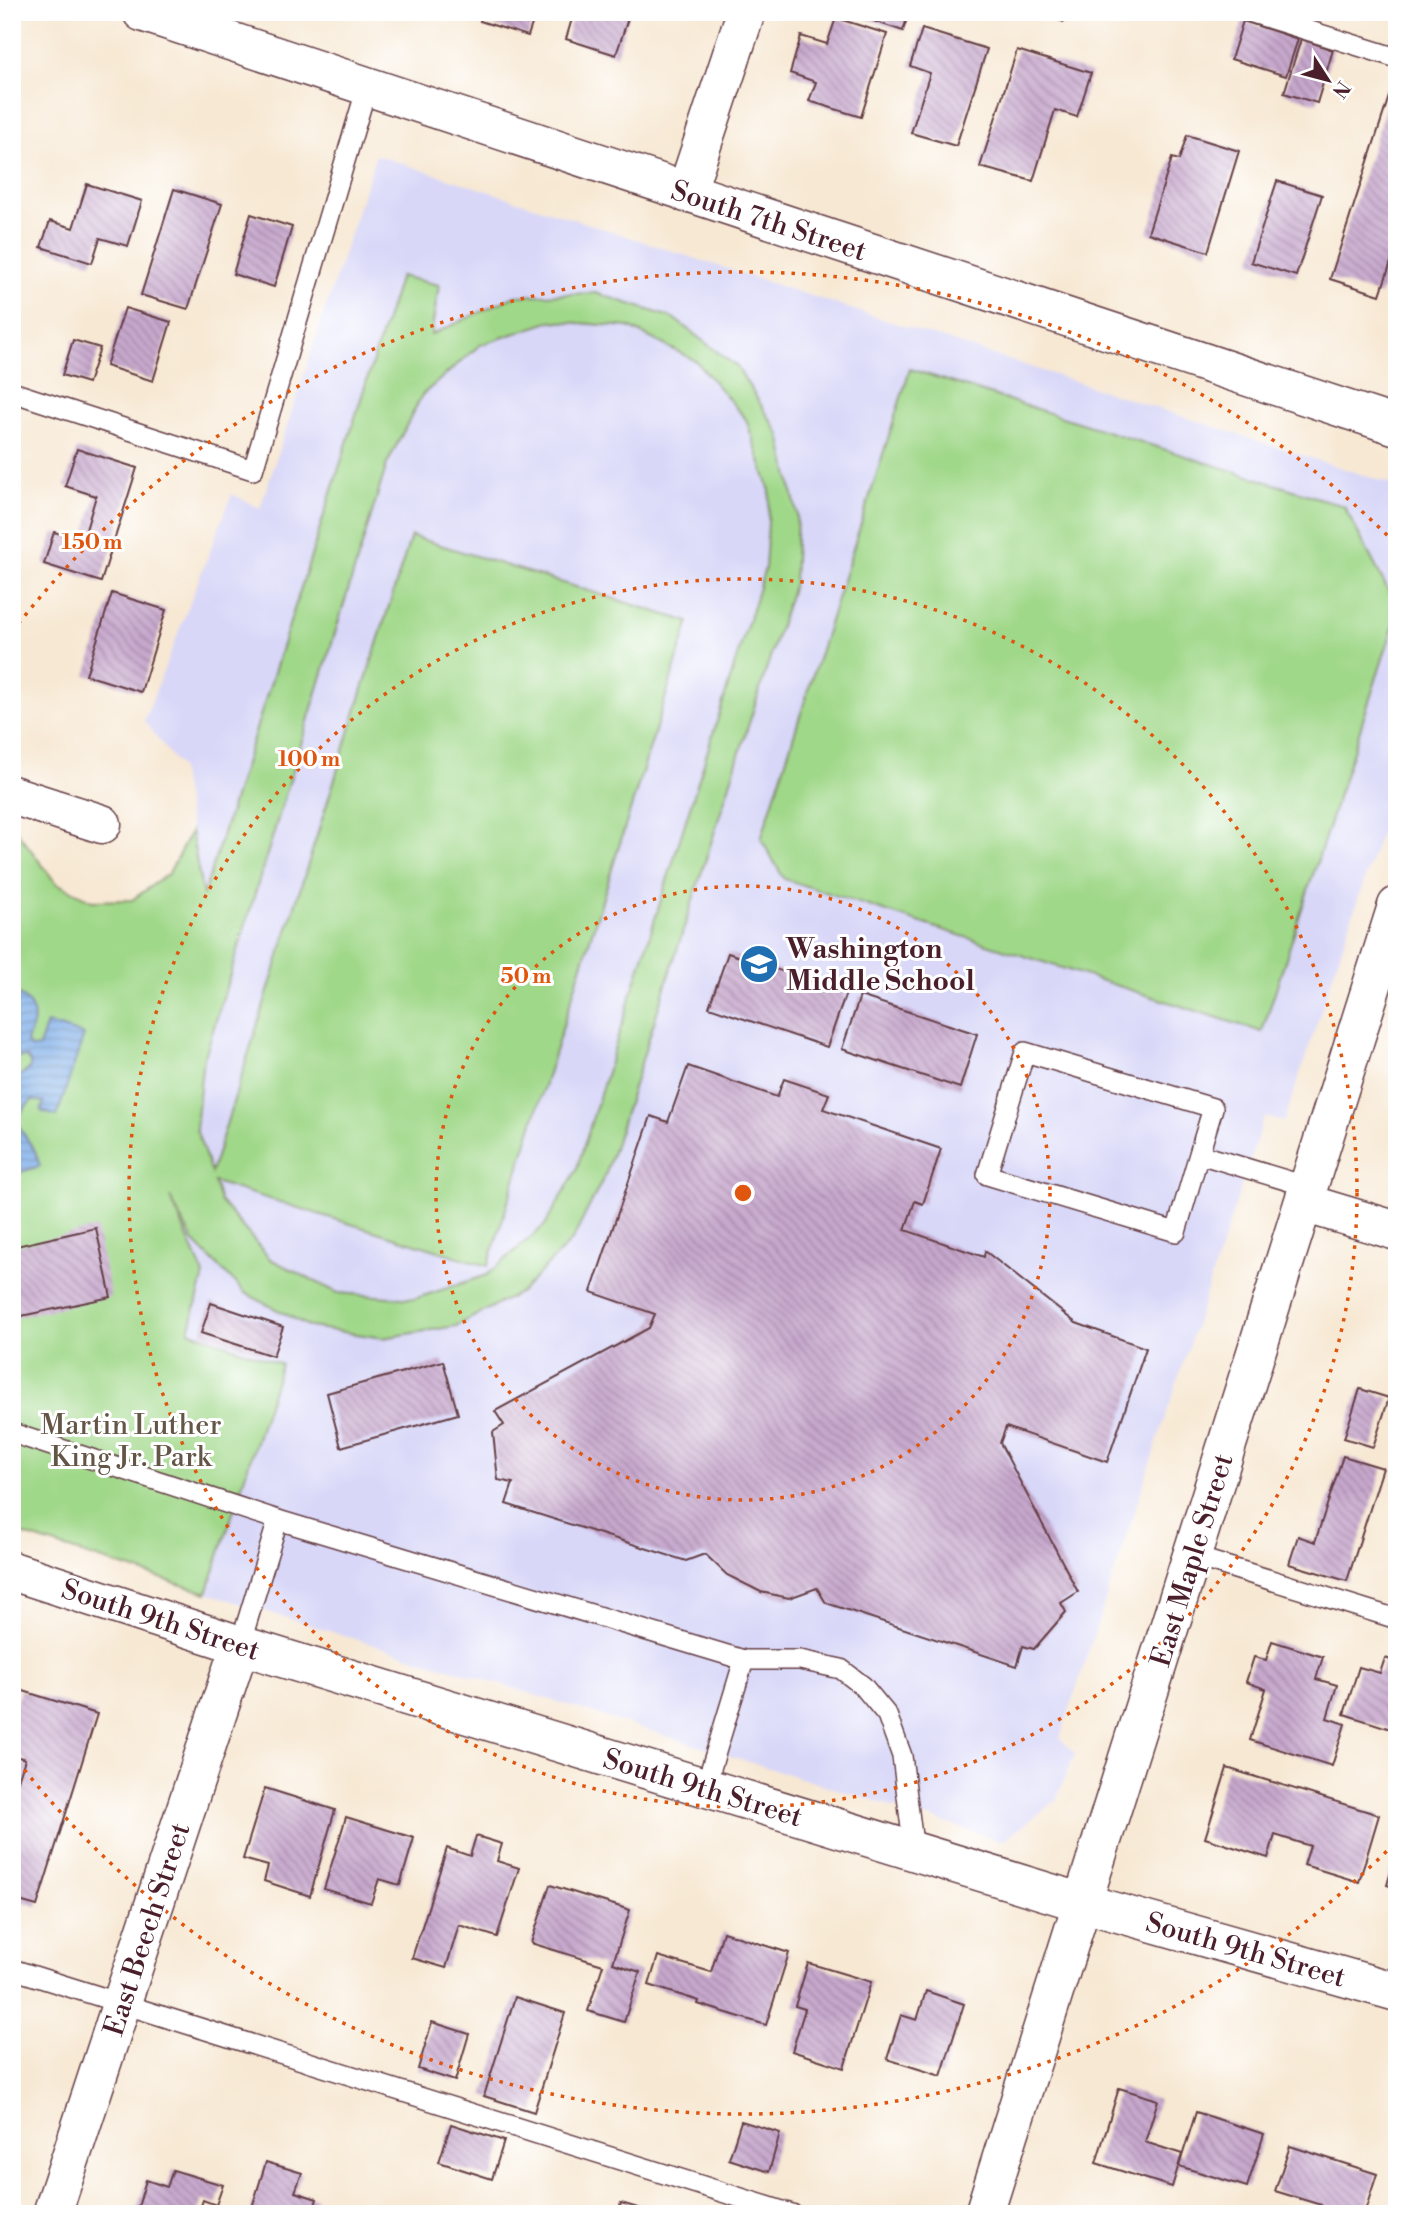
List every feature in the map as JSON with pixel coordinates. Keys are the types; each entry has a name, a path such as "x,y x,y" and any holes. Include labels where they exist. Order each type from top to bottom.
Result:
{"street":[{"name":"South 7th Street","path":"142,12 1397,426"},
{"path":"686,193 746,12"},
{"path":"12,794 102,824"},
{"name":"East Maple Street","path":"984,2214 1397,906"},
{"path":"1306,1195 1397,1231"},
{"name":"South 9th Street","path":"12,1571 240,1645 914,1852 1397,1992"},
{"name":"East Beech Street","path":"52,2214 240,1645"}],"lane":[{"path":"1249,12 1397,58"},
{"path":"12,392 253,470 368,87"},
{"path":"1025,1052 1213,1108 1199,1154 1176,1232 987,1175 1025,1052"},
{"path":"1199,1154 1306,1195"},
{"path":"12,1433 278,1520 744,1660 800,1660 841,1669 863,1686 887,1715 902,1756 914,1852"},
{"path":"240,1645 278,1520"},
{"path":"1193,1556 1397,1619"},
{"path":"705,1788 744,1660"},
{"path":"12,1969 793,2214"}],"shaded area":[{"name":"Washington Middle School","path":"376,155 1397,486 1397,782 1284,1122 1264,1117 1060,1738 1075,1754 1056,1800 1003,1841 207,1593 280,1364 189,1332 204,1275 160,1176 202,898 180,767 144,721 232,494 260,508"}],"green space":[{"name":"Martin Luther King Jr. Park","path":"400,276 439,285 431,335 515,296 596,293 673,318 737,367 780,435 797,514 794,582 606,1173 573,1239 521,1292 456,1326 383,1338 310,1327 245,1293 193,1241 170,1197 204,1275 189,1331 281,1364 207,1593 12,1531 12,828 56,883 92,901 132,900 169,873 191,831 203,896","holes":["552,321 629,327 696,361 746,419 770,491 765,568 576,1171 545,1225 487,1275 414,1299 338,1293 270,1259 220,1201 214,1182 488,1266 689,622 411,536 211,1173 196,1129 202,1066 387,464 422,395 480,345"]},
{"path":"910,369 1344,506 1397,607 1397,615 1262,1032 784,879 761,839"}],"water":[{"path":"12,992 26,1000 32,1009 33,1025 26,1042 31,1048 39,1047 47,1023 84,1035 57,1116 41,1111 44,1102 32,1100 19,1114 18,1125 35,1151 40,1166 12,1175 12,1079 27,1071 30,1065 26,1057 12,1058"}],"building":[{"path":"483,12 536,12 528,36 480,21"},
{"path":"574,12 630,12 616,55 566,39"},
{"path":"863,12 909,12 903,31 861,17"},
{"path":"1034,12 1067,12 1064,22"},
{"path":"836,18 887,34 861,117 809,101 816,82 790,73 801,36 827,44"},
{"path":"1243,21 1298,39 1286,76 1231,59"},
{"path":"922,29 987,49 956,146 911,133 930,73 910,66"},
{"path":"1301,39 1333,50 1317,103 1284,93"},
{"path":"1017,50 1091,73 1077,117 1055,110 1033,181 980,167"},
{"path":"1394,81 1397,82 1397,244 1380,295 1330,279"},
{"path":"1187,135 1239,151 1208,252 1148,233 1172,158 1179,160"},
{"path":"12,136 21,139 13,164 12,164"},
{"path":"1277,181 1322,195 1296,276 1251,262"},
{"path":"87,184 142,201 128,246 100,238 92,263 41,247 50,221 73,228"},
{"path":"174,189 222,204 188,309 141,295"},
{"path":"251,214 292,227 274,287 233,274"},
{"path":"125,308 171,322 153,381 106,366"},
{"path":"73,340 100,348 88,383 62,375"},
{"path":"77,449 137,468 101,582 44,564 54,532 83,540 96,496 65,486"},
{"path":"112,593 166,610 141,692 86,675"},
{"path":"728,953 846,993 827,1047 709,1007"},
{"path":"860,996 977,1034 960,1088 842,1049"},
{"path":"688,1066 777,1097 784,1079 829,1094 823,1109 941,1149 923,1204 915,1201 905,1230 984,1257 985,1251 1076,1323 1146,1348 1107,1462 1006,1427 1000,1443 1078,1592 1061,1603 1066,1612 1034,1649 1023,1646 1017,1666 826,1603 817,1588 789,1598 761,1592 727,1575 705,1554 686,1561 506,1504 513,1483 498,1480 493,1432 504,1425 495,1411 649,1328 655,1314 591,1292 651,1116 668,1122"},
{"path":"96,1228 111,1297 12,1318 12,1247"},
{"path":"211,1303 283,1327 273,1356 201,1333"},
{"path":"443,1361 458,1414 341,1447 327,1393"},
{"path":"1360,1389 1389,1398 1373,1447 1344,1438"},
{"path":"1343,1456 1383,1468 1347,1581 1289,1564 1298,1536 1315,1542"},
{"path":"1272,1641 1323,1657 1316,1679 1337,1685 1327,1718 1345,1724 1332,1766 1250,1740 1266,1689 1246,1682 1254,1657 1266,1660"},
{"path":"1385,1658 1397,1662 1397,1731 1344,1714 1359,1667 1380,1673"},
{"path":"20,1690 97,1714 37,1906 12,1899 12,1799 25,1759 12,1755 12,1715"},
{"path":"1227,1768 1379,1815 1359,1882 1304,1865 1310,1846 1275,1835 1268,1858 1205,1838"},
{"path":"265,1788 335,1810 310,1896 264,1881 268,1866 243,1859"},
{"path":"346,1817 414,1838 400,1885 379,1879 371,1903 324,1889"},
{"path":"476,1836 502,1844 497,1861 519,1868 497,1937 459,1925 446,1968 412,1958 447,1848 470,1856"},
{"path":"1397,1855 1397,1888 1387,1885"},
{"path":"550,1885 630,1910 613,1963 640,1972 624,2022 588,2011 603,1965 531,1943"},
{"path":"723,1932 789,1953 766,2025 698,2004 699,2001 649,1985 658,1956 711,1972"},
{"path":"808,1963 871,1982 844,2068 792,2051 805,2009 795,2006"},
{"path":"926,1991 964,2004 941,2076 887,2059 901,2015 917,2020"},
{"path":"515,1997 565,2013 534,2112 484,2096"},
{"path":"432,2022 469,2034 455,2081 418,2069"},
{"path":"1119,2088 1158,2100 1145,2142 1182,2154 1172,2187 1096,2163"},
{"path":"1196,2112 1264,2134 1247,2187 1179,2166"},
{"path":"741,2121 780,2133 769,2172 729,2159"},
{"path":"451,2124 504,2141 492,2179 439,2162"},
{"path":"1290,2146 1377,2174 1364,2214 1318,2214 1321,2205 1275,2191"},
{"path":"266,2162 302,2173 295,2192 317,2199 312,2214 250,2214"},
{"path":"173,2170 223,2185 216,2205 203,2200 198,2214 136,2214 146,2180 167,2187"},
{"path":"621,2203 655,2213 617,2214"}],"place":[{"name":"Washington Middle School","path":"759,964"}]}
